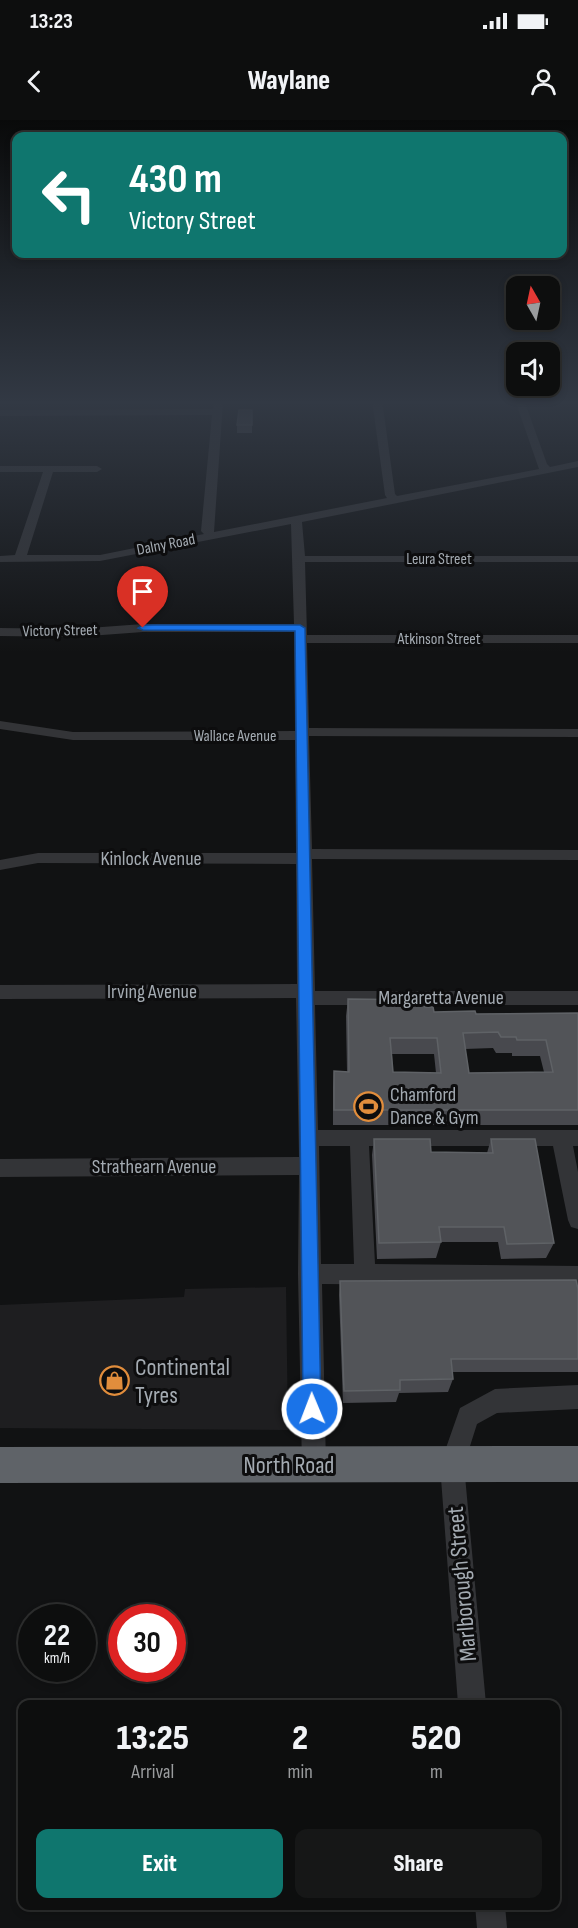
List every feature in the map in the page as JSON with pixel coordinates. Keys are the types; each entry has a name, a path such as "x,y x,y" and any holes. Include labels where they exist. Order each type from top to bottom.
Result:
{"highway":[{"name":"North Road","path":"0,1465 578,1464"}],"street":[{"path":"20,559 44,484"},
{"path":"211,484 207,531 211,536"},
{"path":"389,484 390,495 395,500"},
{"name":"Dalny Road","path":"0,559 94,559 475,484"},
{"path":"294,520 298,524 303,734 304,994 314,1464"},
{"name":"Leura Street","path":"299,559 578,559"},
{"name":"Victory Street","path":"0,632 75,633 143,628 300,633"},
{"name":"Atkinson Street","path":"300,633 578,639"},
{"name":"Wallace Avenue","path":"0,724 74,736 578,733"},
{"name":"Kinlock Avenue","path":"0,865 38,858 578,855"},
{"name":"Irving Avenue","path":"0,992 304,994"},
{"name":"Margaretta Avenue","path":"304,994 578,999"},
{"path":"359,1137 365,1274"},
{"path":"307,1138 570,1138 578,1220"},
{"name":"Strathearn Avenue","path":"0,1168 307,1167"},
{"path":"309,1274 578,1276"},
{"path":"452,1465 468,1416 495,1401 578,1397"},
{"name":"Marlborough Street","path":"452,1465 472,1700"},
{"path":"490,1910 492,1928"}],"shaded area":[{"path":"286,1287 288,1430 0,1428 0,1305 184,1297 185,1289"}],"building":[{"path":"348,999 424,1000 425,1007 433,1007 434,1012 578,1013 578,1110 334,1110 334,1071 349,1072","holes":["498,1032 501,1037 516,1037 517,1040 546,1040 553,1072 469,1073 463,1033","390,1038 437,1038 441,1073 393,1072"]},
{"path":"374,1139 430,1139 431,1152 493,1153 491,1139 535,1139 554,1243 507,1244 504,1227 439,1227 441,1242 379,1243"},
{"path":"576,1280 578,1359 451,1359 453,1379 400,1380 400,1390 344,1391 340,1281"}],"place":[{"name":"Chamford Dance & Gym","path":"369,1106"},
{"name":"Continental Tyres","path":"114,1381"}],"route":[{"path":"143,628 300,628 312,1409"}]}
